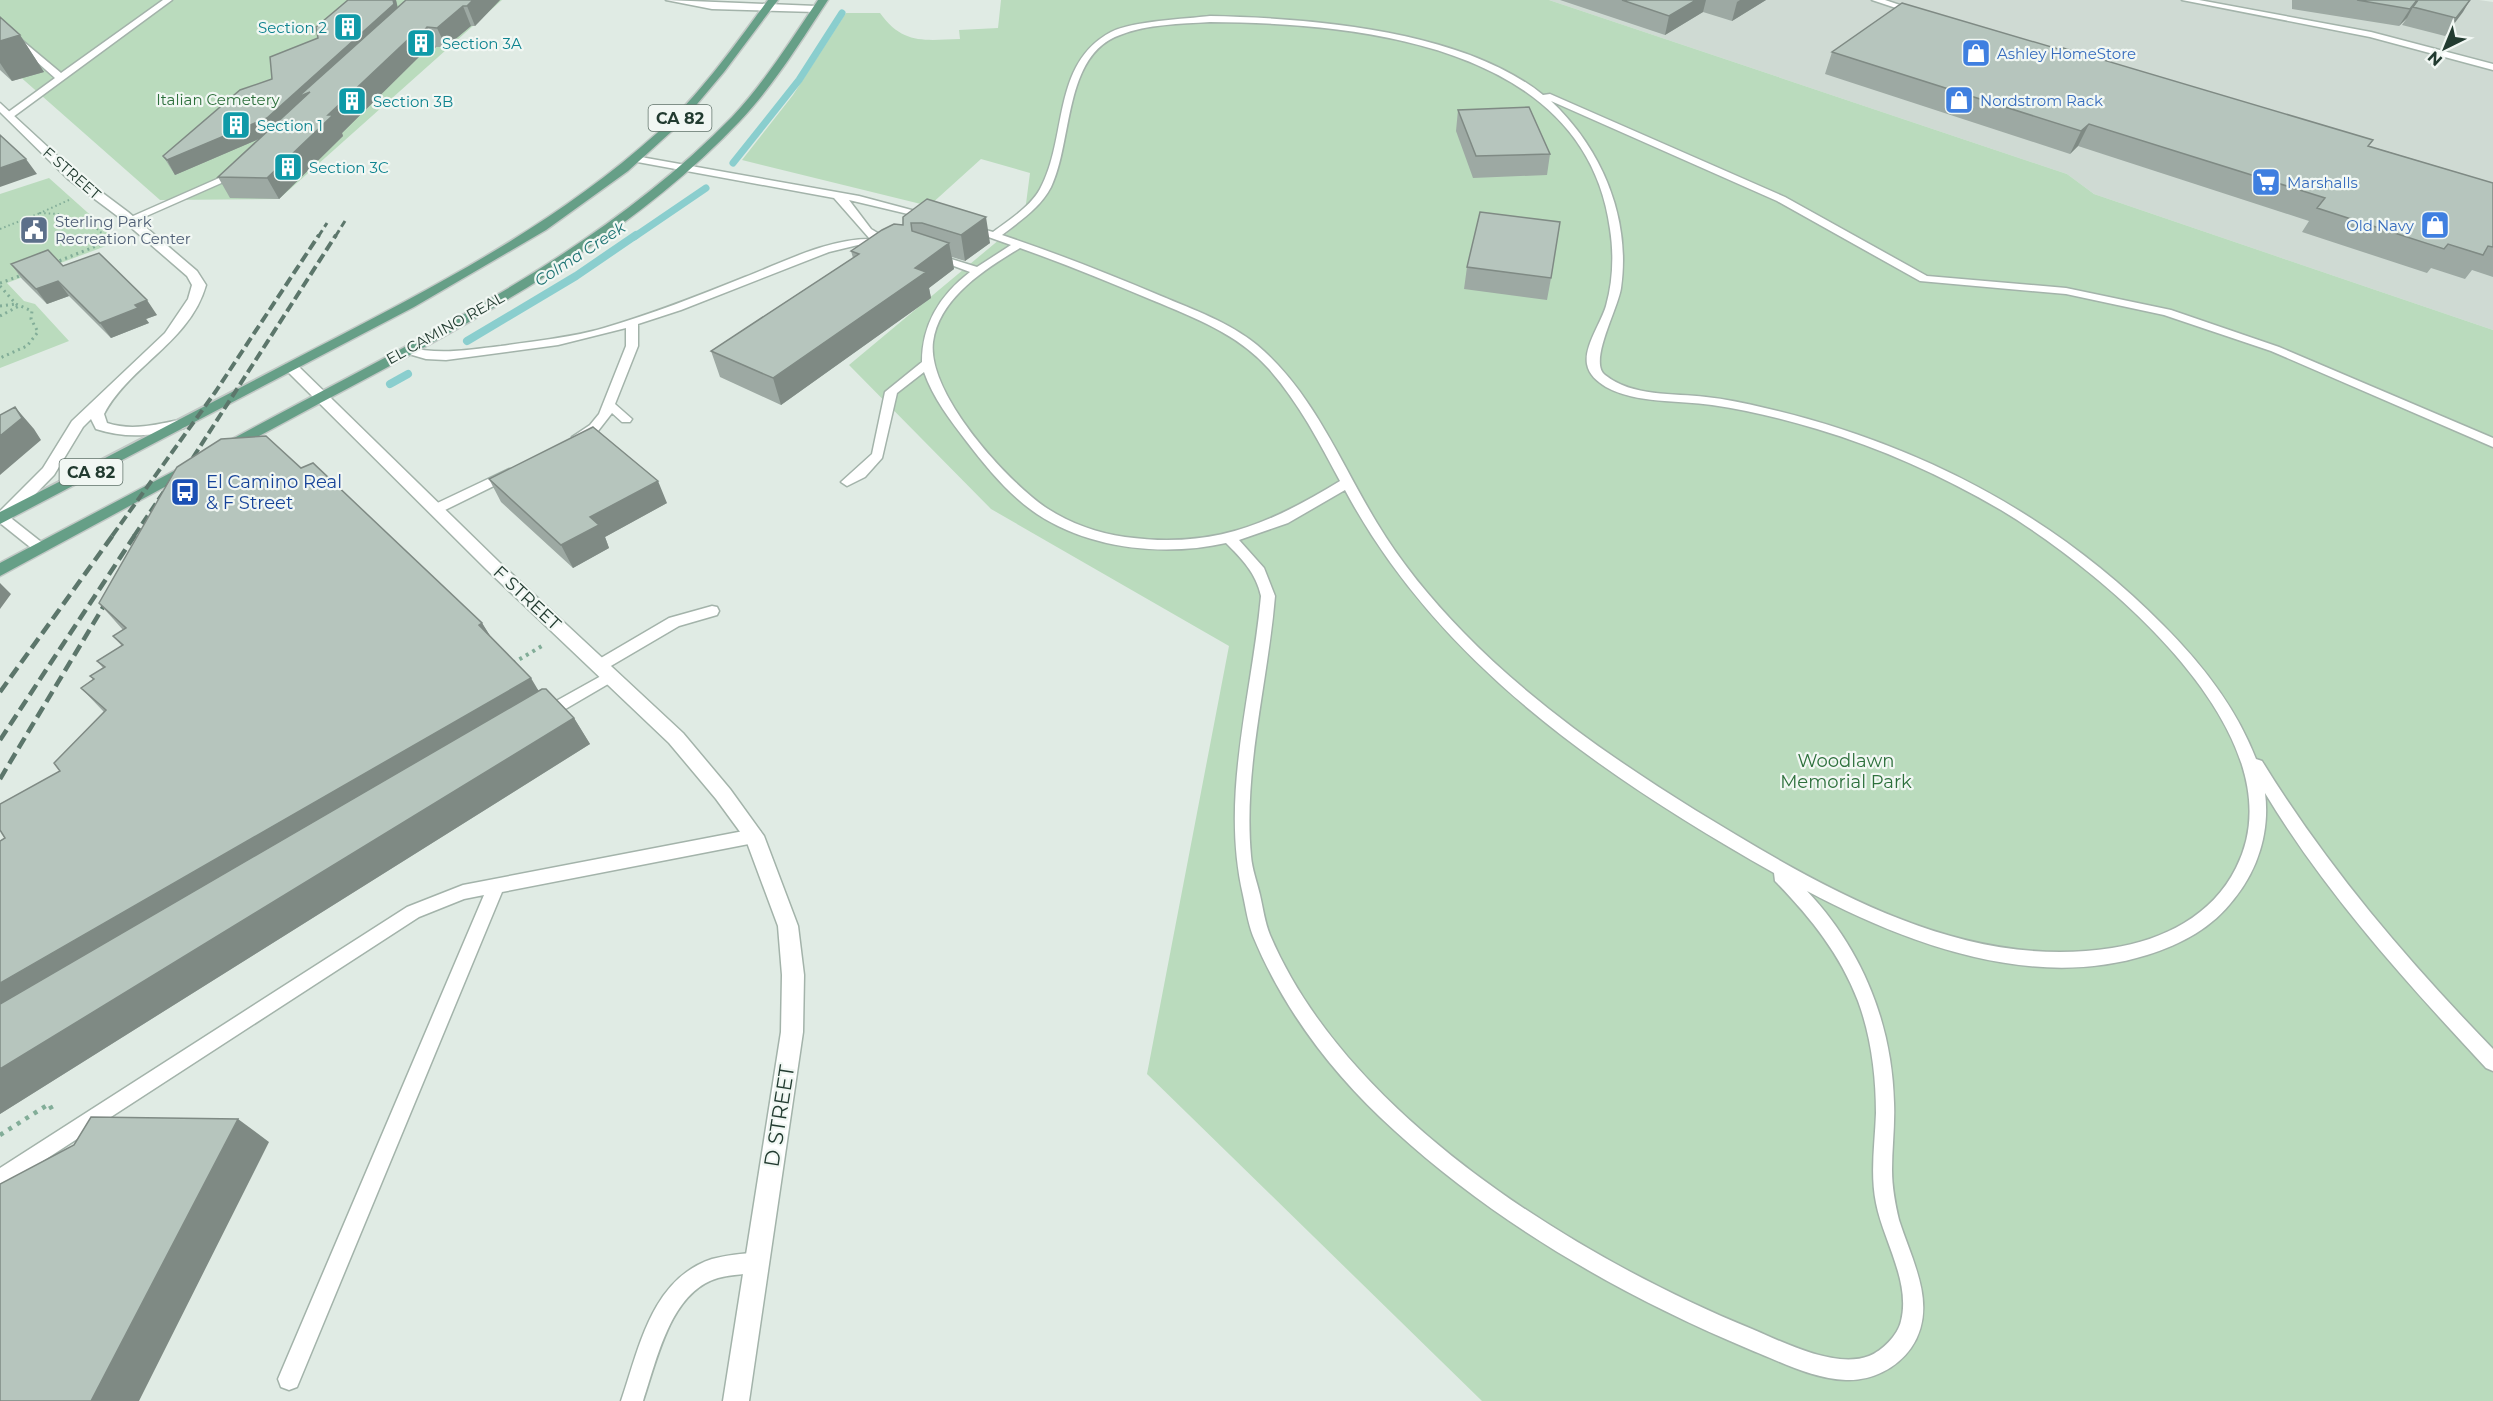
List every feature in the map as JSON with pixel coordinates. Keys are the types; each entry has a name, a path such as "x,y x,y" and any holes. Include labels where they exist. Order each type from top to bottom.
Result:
{"main road":[{"name":"CA 82","path":"1,519 498,255 578,202 635,159 674,123 708,87 770,4"},
{"name":"EL CAMINO REAL","path":"0,570 321,397 565,258 636,208 685,168 755,96 820,5"}],"street":[{"name":"F STREET","path":"1,519 49,471 77,424 170,336 195,299 199,285 192,274 129,220 72,176 5,111"},
{"name":"F STREET","path":"291,366 564,633 676,738 754,836"},
{"name":"F STREET","path":"108,395 97,414 100,426 126,432 149,431 179,425"},
{"name":"D STREET","path":"736,1401 792,1032 793,975 788,926 754,836"}],"lane":[{"path":"5,111 60,78 168,0"},
{"path":"670,0 712,6 820,5"},
{"path":"1876,0 1932,17"},
{"path":"2186,0 2371,34 2493,67"},
{"path":"995,236 1032,205 1044,190 1056,161 1067,99 1079,68 1105,39 1154,17 1220,7 1258,9 1337,20 1397,33 1452,49 1488,64 1617,129 1781,199 1924,279 2066,291 2176,314 2275,349 2493,443"},
{"path":"0,25 60,78"},
{"path":"1520,82 1554,108 1573,130 1598,170 1609,201 1617,244 1614,292 1592,364 1602,378 1624,389 1742,406 1831,428 1901,454 1970,486 2070,550 2133,603 2191,667 2220,704 2287,814 2368,924 2493,1062"},
{"path":"635,159 836,195 939,219"},
{"path":"129,220 242,172 250,164"},
{"path":"406,350 426,355 457,354 558,342 632,324 826,249 858,242 891,243 863,230 852,207 836,195"},
{"path":"958,225 1076,264 1225,329 1252,346 1298,401 1371,528 1423,599 1458,637 1499,675 1545,713 1627,774 1758,856 1883,921 1957,945 2029,958 2063,960 2091,959 2144,949 2188,931 2214,913 2234,892 2256,841 2259,813 2257,787 2241,739"},
{"path":"1020,244 978,271 953,294 937,317 928,346 928,363 939,391 974,443 1009,482 1043,512 1084,531 1130,542 1180,544 1229,537 1292,516 1345,484"},
{"path":"922,253 978,271"},
{"path":"563,445 594,428 609,405 632,346 632,324"},
{"path":"847,482 860,474 878,455 891,393 903,380 928,363"},
{"path":"609,405 626,419"},
{"path":"436,509 521,466"},
{"path":"1,519 40,548"},
{"path":"1229,537 1258,569 1267,586 1268,596 1242,803 1244,861 1248,891 1265,945 1278,974 1315,1033 1342,1066 1406,1128 1490,1194 1576,1251 1665,1301 1762,1344 1831,1369 1850,1371 1882,1362 1905,1339 1914,1306 1908,1271 1884,1198 1885,1102 1876,1034 1855,972 1833,932 1805,899 1758,856"},
{"path":"534,721 674,622 712,611"},
{"path":"0,1179 413,912 463,892 754,836"},
{"path":"289,1379 496,885"},
{"path":"632,1401 662,1314 683,1288 713,1269 757,1262"}],"path":[{"path":"0,228 70,200"},
{"path":"40,213 60,214 73,226 94,226 107,236 103,239 104,245 52,264"},
{"path":"0,358 26,347 34,341 38,332 31,319 32,311 18,305 0,285 30,272"},
{"path":"0,306 18,305"},
{"path":"0,316 18,305"},
{"path":"506,667 564,633"},
{"path":"0,1135 49,1104"}],"shaded area":[{"path":"1549,0 2479,0 2493,2 2493,330 2094,194 2067,174"}],"green space":[{"name":"Italian Cemetery","path":"0,0 502,0 279,199 160,200 0,59"},
{"name":"Woodlawn Memorial Park","path":"1001,0 1549,0 2067,174 2094,194 2493,330 2493,1401 1482,1401 1147,1074 1229,646 991,509 849,365 1024,219 1030,173 981,159 929,206 742,160 793,95 846,13 880,13 897,31 906,36 925,40 960,39 959,30 998,28"},
{"path":"49,178 116,238 106,246 7,283 24,301 35,304 69,341 0,368 0,194"}],"building":[{"path":"348,0 393,0 394,4 267,118 167,160 163,156 240,90 272,79 270,57 318,38 316,27"},
{"path":"406,0 473,0 437,28 427,27 423,32 416,32 328,115 333,115 267,178 218,177 310,92 298,97"},
{"path":"1622,0 1696,0 1669,16"},
{"path":"2357,0 2417,0 2410,9"},
{"path":"2418,0 2470,0 2456,18 2413,7"},
{"path":"1902,3 2058,49 2060,47 2373,140 2368,146 2493,183 2493,247 2488,246 2483,255 2448,244 2444,249 2317,208 2325,198 2089,124 2081,131 1832,52"},
{"path":"0,17 20,35 0,41"},
{"path":"1529,107 1550,154 1476,156 1458,110"},
{"path":"0,135 26,159 0,168"},
{"path":"927,199 986,217 961,235 922,223 911,223 912,231 949,243 915,268 926,272 773,378 711,351 859,254 851,251 882,230 894,224 903,225 903,217"},
{"path":"1480,212 1560,222 1551,278 1467,267"},
{"path":"48,250 63,266 99,253 147,300 135,305 138,308 100,323 58,281 36,289 11,264"},
{"path":"15,407 22,418 0,436 0,415"},
{"path":"593,427 658,481 590,517 599,525 561,545 489,479"},
{"path":"266,436 301,468 313,463 482,623 479,625 531,678 0,983 0,841 5,838 0,830 0,804 60,771 54,763 106,710 81,688 94,679 90,676 105,667 97,661 123,645 113,636 126,628 99,603 177,467 221,439"},
{"path":"542,689 546,689 574,718 0,1069 0,1004"},
{"path":"91,1117 238,1119 91,1401 0,1401 0,1184 74,1145"}],"waterway":[{"name":"Colma Creek","path":"733,163 799,80 842,13"},
{"name":"Colma Creek","path":"634,237 706,188"},
{"name":"Colma Creek","path":"467,341 576,276 636,235"},
{"name":"Colma Creek","path":"390,384 408,374"}],"railway":[{"path":"335,237 345,221"},
{"path":"318,237 327,223"},
{"path":"112,536 216,391 319,235"},
{"path":"185,470 336,235"},
{"path":"134,536 175,475"},
{"path":"0,692 113,535"},
{"path":"0,740 135,535"},
{"path":"0,779 111,594"}],"place":[{"name":"Section 2","path":"348,27"},
{"name":"Section 3A","path":"421,43"},
{"name":"Ashley HomeStore","path":"1976,53"},
{"name":"Nordstrom Rack","path":"1959,100"},
{"name":"Section 3B","path":"352,101"},
{"name":"Section 1","path":"236,125"},
{"name":"Section 3C","path":"288,167"},
{"name":"Marshalls","path":"2266,182"},
{"name":"Old Navy","path":"2435,225"},
{"name":"Sterling Park Recreation Center","path":"34,230"},
{"name":"El Camino Real & F Street","path":"185,492"}]}
